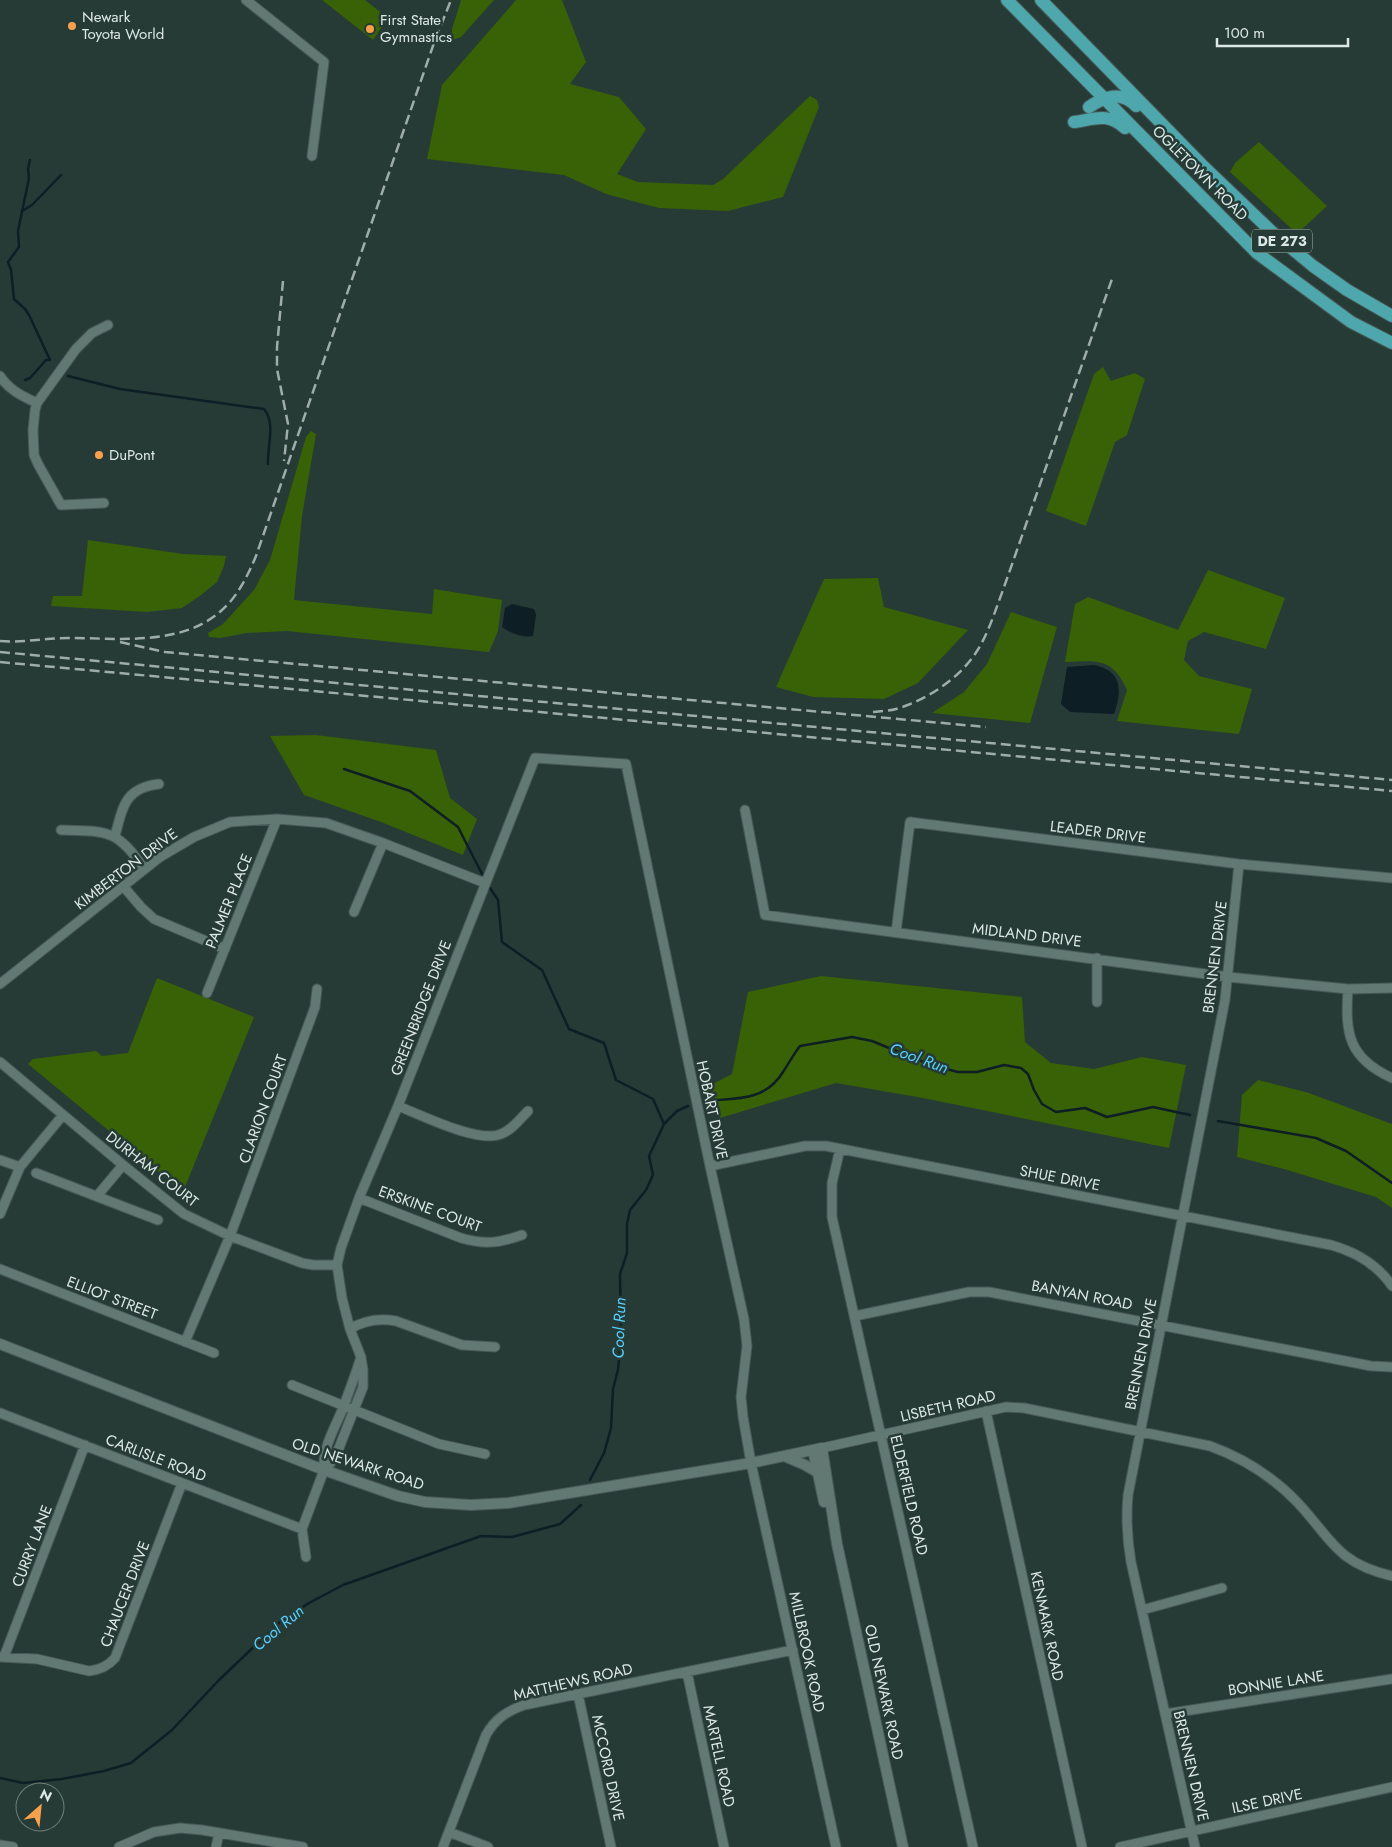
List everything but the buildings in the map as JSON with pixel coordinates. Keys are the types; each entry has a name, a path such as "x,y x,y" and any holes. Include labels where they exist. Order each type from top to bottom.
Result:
{"main road":[{"name":"OGLETOWN ROAD","path":"1007,0 1257,253 1351,322 1392,343"},
{"name":"OGLETOWN ROAD","path":"1040,0 1201,164 1272,232 1313,266 1348,290 1392,316"},
{"path":"1089,108 1103,98 1124,97 1132,101 1174,146 1201,164"},
{"path":"1074,122 1097,117 1117,121 1156,152"}],"street":[{"path":"246,0 324,62 312,156"},
{"path":"104,503 61,505 34,455 33,430 37,403 76,349 92,334 108,325"},
{"path":"0,376 20,396 37,403"},
{"name":"GREENBRIDGE DRIVE","path":"324,1470 335,1458 363,1386 361,1357 350,1329 342,1298 337,1265 341,1248 359,1198 398,1106 535,758 626,764"},
{"name":"HOBART DRIVE","path":"626,764 746,1334 747,1346 741,1397 751,1463"},
{"path":"115,836 124,804 129,798 140,788 159,784"},
{"name":"MIDLAND DRIVE","path":"745,810 765,915 1228,977 1348,989 1392,988"},
{"name":"KIMBERTON DRIVE","path":"0,984 144,869 174,848 194,837 230,822 277,819 326,823 485,883"},
{"name":"PALMER PLACE","path":"207,993 277,819"},
{"name":"LEADER DRIVE","path":"896,932 910,822 1239,864 1392,878"},
{"path":"61,830 96,831 115,836 131,850 144,869"},
{"path":"354,912 383,843"},
{"name":"BRENNEN DRIVE","path":"1195,1847 1131,1562 1126,1527 1128,1495 1228,977 1239,864"},
{"path":"123,886 154,919 225,949"},
{"path":"1097,958 1097,1002"},
{"name":"CLARION COURT","path":"185,1342 230,1236 315,1007 317,989"},
{"path":"1348,989 1347,1030 1353,1044 1371,1066 1392,1078"},
{"name":"DURHAM COURT","path":"0,1062 184,1214 230,1236 302,1263 337,1265"},
{"path":"398,1106 480,1136 500,1134 510,1129 528,1111"},
{"path":"0,1214 20,1168 63,1115"},
{"name":"SHUE DRIVE","path":"710,1166 805,1146 816,1145 840,1149 1346,1249 1380,1270 1392,1286"},
{"name":"ELDERFIELD ROAD","path":"840,1149 832,1184 832,1217 973,1847"},
{"path":"0,1160 20,1168"},
{"path":"97,1196 123,1165"},
{"path":"36,1173 158,1220"},
{"name":"ERSKINE COURT","path":"359,1198 478,1243 489,1244 522,1235"},
{"name":"ELLIOT STREET","path":"0,1269 214,1353"},
{"name":"BANYAN ROAD","path":"855,1316 980,1291 999,1293 1371,1366 1392,1367"},
{"path":"350,1329 361,1322 396,1321 462,1345 495,1347"},
{"name":"OLD NEWARK ROAD","path":"0,1344 324,1470 398,1496 425,1502 471,1505 518,1502 751,1463 817,1449"},
{"path":"306,1556 302,1529 324,1470 323,1459 325,1450 361,1357"},
{"path":"292,1385 439,1444 485,1454"},
{"name":"LISBETH ROAD","path":"817,1449 1006,1407 1024,1408 1210,1446 1239,1458 1270,1478 1287,1492 1332,1545 1348,1558 1366,1568 1392,1576"},
{"name":"CARLISLE ROAD","path":"0,1412 302,1529"},
{"name":"KENMARK ROAD","path":"986,1412 1082,1847"},
{"name":"CURRY LANE","path":"2,1657 85,1445"},
{"name":"OLD NEWARK ROAD","path":"817,1449 817,1472 837,1544"},
{"name":"OLD NEWARK ROAD","path":"817,1449 903,1847"},
{"path":"784,1456 817,1472"},
{"name":"MILLBROOK ROAD","path":"751,1463 836,1847"},
{"name":"CHAUCER DRIVE","path":"2,1657 37,1659 89,1671 96,1670 110,1663 115,1658 182,1483"},
{"path":"1142,1610 1222,1588"},
{"name":"MATTHEWS ROAD","path":"443,1847 482,1744 495,1721 507,1712 524,1705 793,1650"},
{"name":"MARTELL ROAD","path":"687,1672 724,1847"},
{"name":"BONNIE LANE","path":"1165,1714 1392,1679"},
{"name":"MCCORD DRIVE","path":"578,1694 611,1847"},
{"name":"ILSE DRIVE","path":"1120,1847 1392,1787"},
{"path":"119,1847 141,1836 167,1829 191,1828 304,1847"},
{"path":"449,1832 488,1847"},
{"path":"216,1847 219,1833"},
{"path":"0,1846 13,1847"}],"green space":[{"name":"First State Gymnastics","path":"322,0 365,0 388,18 373,40"},
{"path":"461,0 494,0 461,37 452,40 452,29"},
{"path":"516,0 562,0 586,62 570,84 619,97 646,129 617,174 638,182 713,185 723,179 810,96 817,100 819,107 783,197 728,211 659,208 606,194 564,175 427,159 442,85"},
{"path":"1259,142 1327,206 1299,232 1294,231 1230,172 1235,163"},
{"path":"1103,367 1111,381 1135,373 1145,379 1127,435 1115,442 1086,526 1046,511 1094,374"},
{"path":"311,431 316,434 302,516 294,600 432,614 434,589 502,600 498,631 489,652 287,631 247,633 220,638 209,637 208,633 223,624 254,590 270,560 306,437"},
{"path":"88,540 183,554 226,556 217,582 182,608 147,612 51,606 53,596 82,596"},
{"path":"1208,570 1285,598 1266,649 1204,632 1188,641 1184,660 1199,676 1252,689 1239,734 1117,721 1127,690 1115,672 1109,666 1102,663 1086,661 1065,662 1075,604 1088,597 1178,630"},
{"path":"878,578 884,607 968,630 918,683 884,699 813,697 776,687 824,579"},
{"path":"1011,612 1057,627 1030,723 932,713 964,692 987,664"},
{"path":"316,735 436,750 450,798 477,819 463,855 381,822 304,795 270,736"},
{"path":"821,976 1022,997 1025,1042 1051,1063 1094,1069 1142,1057 1186,1065 1169,1148 923,1098 836,1083 720,1118 711,1085 732,1074 748,992"},
{"path":"157,978 254,1017 183,1192 28,1064 33,1059 96,1051 102,1056 128,1053"},
{"path":"1258,1080 1309,1093 1392,1124 1392,1208 1376,1197 1237,1157 1242,1095"}],"water":[{"path":"512,604 534,609 536,615 533,636 516,634 502,627 505,608"},
{"path":"1094,665 1110,672 1118,683 1117,706 1114,714 1070,712 1061,704 1067,667"}],"waterway":[{"path":"25,380 30,378 46,360 50,360 29,315 14,299 11,270 8,262 19,247 18,231 29,178 30,160"},
{"path":"22,211 32,205 61,175"},
{"path":"68,376 120,389 264,409 270,421 268,464"},
{"path":"344,769 410,791 458,827 482,874"},
{"path":"490,888 498,900 502,942 542,970 569,1029 604,1043 616,1080 653,1099 664,1124"},
{"name":"Cool Run","path":"705,1101 748,1097 758,1094 776,1082 800,1046 852,1037 872,1041 931,1065 958,1072 977,1072 1004,1065 1021,1068 1028,1074 1042,1104 1056,1112 1085,1108 1107,1117 1153,1107 1190,1115"},
{"name":"Cool Run","path":"590,1480 604,1453 611,1428 613,1389 618,1370 621,1338 620,1274 627,1253 627,1224 630,1210 646,1190 653,1175 649,1156 664,1124 677,1111 688,1106"},
{"name":"Cool Run","path":"1218,1121 1316,1138 1346,1151 1392,1183"},
{"name":"Cool Run","path":"0,1778 23,1783 62,1779 104,1771 131,1763 172,1730 219,1680 280,1622 309,1603 343,1585 481,1536 512,1537 560,1524 581,1505"}],"railway":[{"path":"0,641 68,638 132,639 175,634 195,627 214,617 238,592 256,556 434,43 451,0"},
{"path":"873,712 896,709 931,694 962,670 981,644 992,621 1112,279"},
{"path":"283,281 277,369 288,424 284,461"},
{"path":"120,642 165,652 986,727"},
{"path":"0,652 1392,780"},
{"path":"0,662 1392,791"}],"place":[{"name":"Newark Toyota World","path":"72,26"},
{"name":"First State Gymnastics","path":"370,29"},
{"name":"DuPont","path":"99,455"}]}
